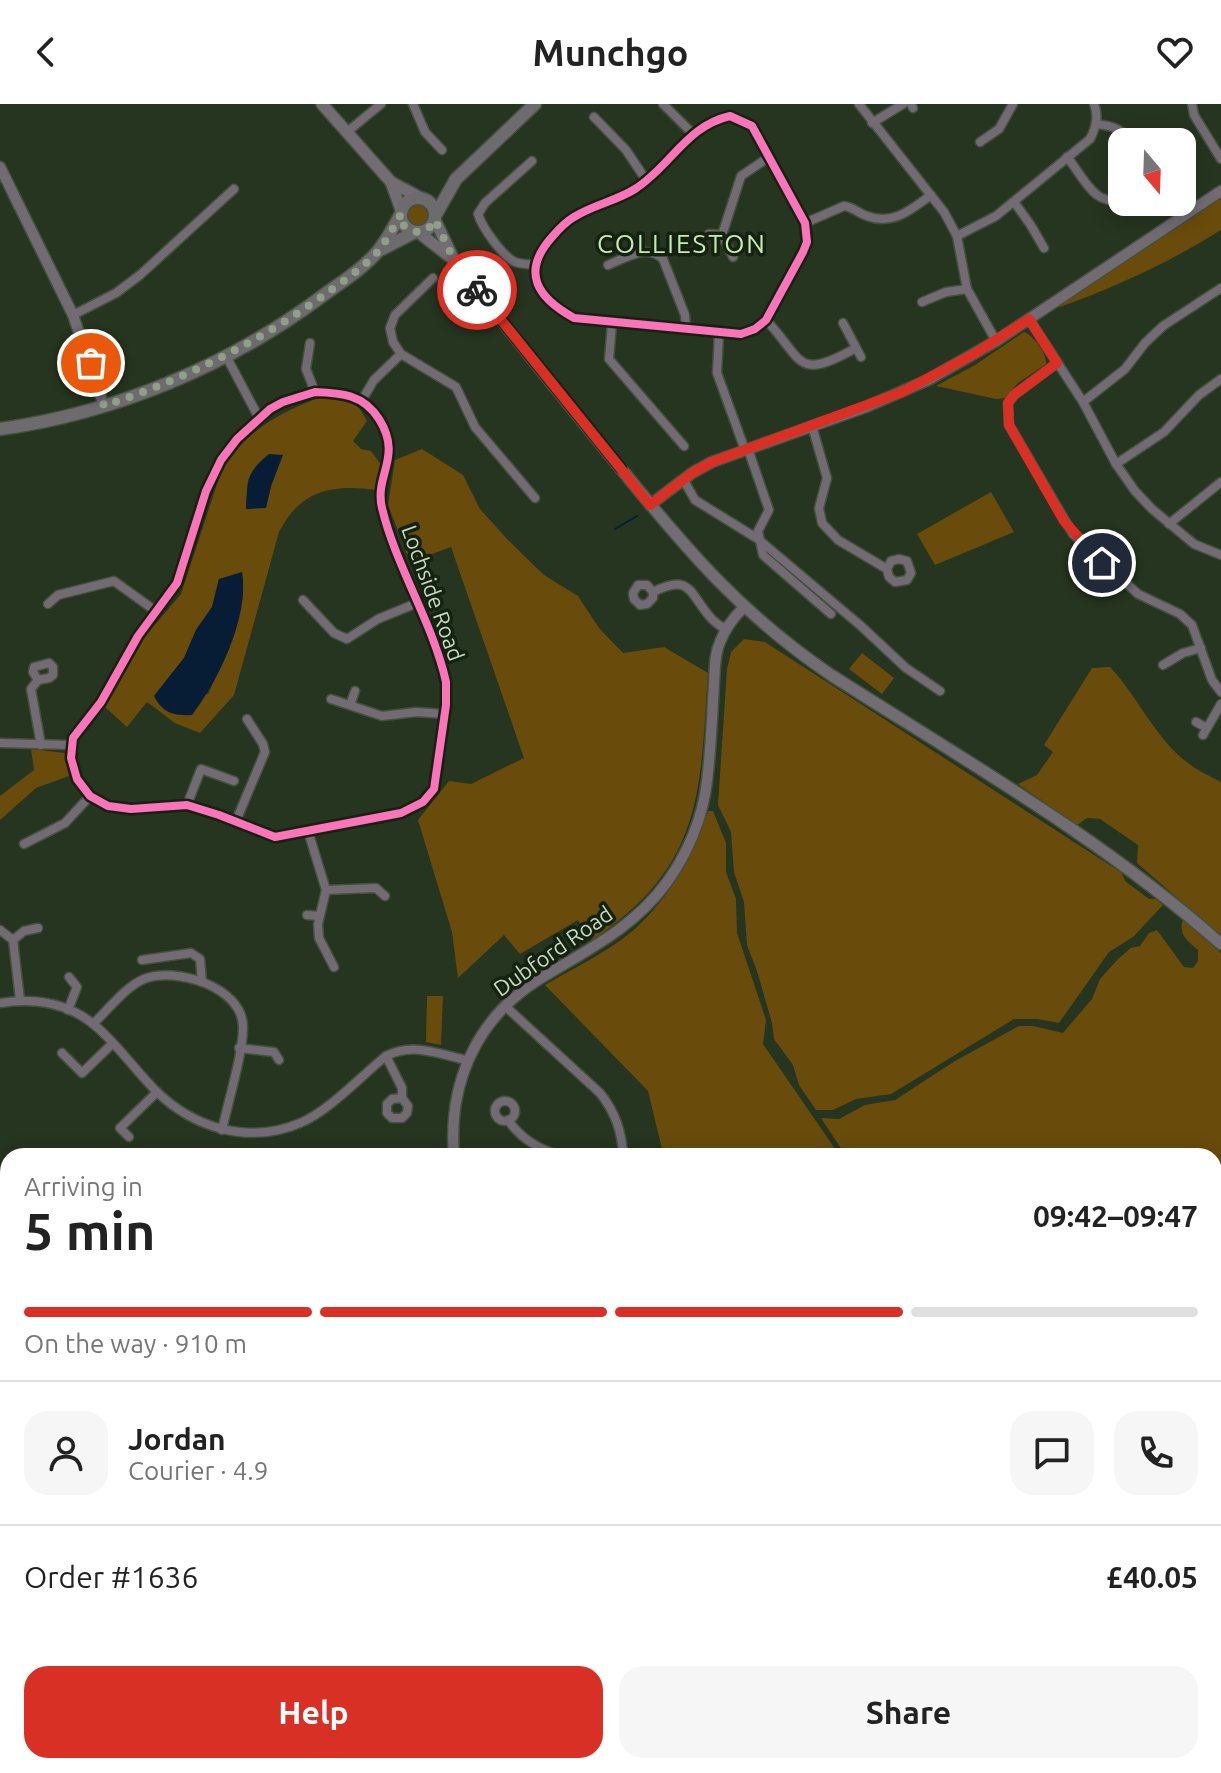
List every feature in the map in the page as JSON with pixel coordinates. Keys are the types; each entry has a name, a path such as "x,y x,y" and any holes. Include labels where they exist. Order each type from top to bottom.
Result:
{"main road":[{"path":"322,104 391,182 432,205 454,260"},
{"path":"378,251 409,200 422,198 456,179 535,104"},
{"path":"0,429 104,406 226,356 307,308 378,251 428,229 456,179"},
{"path":"391,182 404,226 454,260 650,505 713,578 744,607 804,656 1129,869 1221,944"}],"street":[{"path":"347,132 381,104"},
{"path":"413,104 425,132 442,150"},
{"path":"663,104 693,134"},
{"path":"859,104 931,195 957,236 967,289 996,341"},
{"path":"872,123 903,104"},
{"path":"980,142 999,129 1013,104"},
{"path":"957,236 992,219 1090,139 1096,124 1094,104"},
{"path":"1192,104 1194,115 1221,159"},
{"path":"730,116 752,126 805,223 807,242 803,252 766,320 748,333 719,332 574,318 552,305 536,280 535,265 541,249 564,223 636,188 693,134 711,120 730,116"},
{"path":"594,117 626,150 646,180"},
{"path":"1096,124 1118,128"},
{"path":"733,257 722,235 741,176 769,157"},
{"path":"1067,157 1092,191 1108,200"},
{"path":"532,161 485,203 478,214 481,226 508,257 516,262 535,265"},
{"path":"0,167 73,315 104,406"},
{"path":"73,315 116,293 140,275 234,189"},
{"path":"650,505 683,479 712,462 915,386 996,341 1221,191"},
{"path":"805,223 844,206 867,217 890,219 900,216 931,195"},
{"path":"1014,202 1044,248"},
{"path":"709,234 722,235"},
{"path":"608,265 644,251 657,253 663,259 685,315 686,329"},
{"path":"433,278 395,315 390,328 393,342 401,354 456,387 475,427 535,498"},
{"path":"1083,402 1125,369 1163,326 1221,288"},
{"path":"922,302 946,292 967,289"},
{"path":"1029,319 1083,402 1116,464 1135,491 1194,544 1221,555"},
{"path":"766,320 795,358 811,365 833,361 856,348"},
{"path":"612,323 609,359 684,446"},
{"path":"843,323 861,357"},
{"path":"719,332 717,373 769,510 758,531 764,557 831,614"},
{"path":"310,343 306,369 315,392"},
{"path":"24,844 65,823 90,796 74,772 70,745 101,702 138,636 177,583 214,474 229,449 259,418 283,402 315,392 350,395 362,400 374,380 401,354"},
{"path":"226,356 259,418"},
{"path":"1057,363 1014,395 1008,403 1009,425 1073,534 1138,594 1180,614 1192,625 1212,680 1221,692"},
{"path":"1116,464 1164,432 1199,395 1221,379"},
{"name":"Lochside Road","path":"90,796 118,808 187,805 236,821 268,836 401,813 423,802 434,789 447,693 444,673 381,505 390,459 389,440 380,421 362,400"},
{"path":"812,426 827,478 819,508 822,523 838,540 887,569"},
{"path":"683,479 695,500 758,539 906,668 940,691"},
{"path":"1169,524 1221,482"},
{"path":"48,604 56,591 114,581 157,612"},
{"path":"653,592 678,583 685,585 692,590 710,617 726,630"},
{"path":"303,600 310,614 347,639 378,619 417,603"},
{"name":"Dubford Road","path":"454,1148 453,1120 457,1093 466,1060 486,1027 505,1006 540,979 628,924 655,897 675,870 693,836 704,801 716,656 726,630 744,607"},
{"path":"1162,652 1166,663 1183,653 1201,648"},
{"path":"38,680 31,689 41,745"},
{"path":"350,705 355,691"},
{"path":"331,699 389,717 416,712 444,714"},
{"path":"1196,722 1205,732 1221,704"},
{"path":"236,821 263,762 265,748 247,719"},
{"path":"258,736 267,729"},
{"path":"0,743 70,745"},
{"path":"187,805 201,769 234,781"},
{"path":"308,831 326,890 319,916 319,938 334,967"},
{"path":"326,890 366,887 383,894 386,883"},
{"path":"307,915 319,916"},
{"path":"13,940 24,931 38,928"},
{"path":"0,930 13,940 20,1000"},
{"path":"142,960 191,953 200,959 202,982"},
{"path":"93,1024 142,979 167,975 202,982 221,993 237,1009 243,1027 222,1130"},
{"path":"68,1010 77,987 69,977"},
{"path":"0,1003 37,1001 68,1010 93,1024 176,1108 222,1130 257,1133 279,1131 302,1123 399,1049 421,1049 466,1060"},
{"path":"505,1006 600,1093 609,1105 620,1132 622,1148"},
{"path":"62,1053 82,1073 112,1044"},
{"path":"239,1048 274,1052 279,1060"},
{"path":"386,1056 402,1088 402,1098"},
{"path":"129,1137 120,1128 157,1092"},
{"path":"508,1120 516,1132 542,1148"}],"shaded area":[{"path":"1221,196 1221,230 1122,282 1060,307 1057,305 1191,216 1196,216 1196,213"},
{"path":"418,203 426,207 430,215 426,223 418,227 410,223 406,215 410,207"},
{"path":"1024,332 1039,345 1046,364 1018,383 1005,398 996,399 936,386 975,365"},
{"path":"318,398 333,398 357,404 367,421 353,441 361,449 371,451 382,466 377,490 332,489 308,498 288,518 279,532 234,695 200,733 175,723 147,702 127,727 105,707 142,640 181,594 221,472 251,435","holes":["282,456 266,507 246,509 248,480","219,579 230,647 208,694 154,696 184,658 196,630 212,607"]},
{"path":"422,449 463,475 480,509 544,575 578,596 599,628 623,653 664,647 708,673 702,755 689,824 675,855 656,884 629,912 592,940 578,920 520,954 504,935 458,978 452,932 418,820 449,781 471,784 524,758 451,547 410,562 388,505 395,460"},
{"path":"991,492 1014,532 935,565 917,534"},
{"path":"744,639 765,642 1122,873 1125,881 1149,899 1156,899 1163,905 1133,937 1109,952 1059,1023 1014,1019 891,1094 856,1099 833,1110 816,1110 799,1085 793,1065 774,1039 772,1023 747,945 744,902 734,872 731,832 718,805 727,669 731,652"},
{"path":"862,653 894,678 882,694 849,669"},
{"path":"1110,667 1176,753 1221,782 1221,936 1137,863 1138,845 1100,819 1087,818 1077,825 1018,784 1037,775 1053,752 1044,745 1092,668"},
{"path":"31,749 65,753 69,776 36,788 0,820 0,796 34,770"},
{"path":"708,811 713,811 726,843 726,872 736,899 737,933 766,1020 763,1044 834,1148 662,1148 648,1091 545,985 633,931 665,896 696,841"},
{"path":"1183,919 1221,953 1221,1148 841,1148 821,1118 839,1119 865,1105 895,1100 955,1061 1019,1026 1063,1033 1092,999 1100,979 1131,948 1140,946 1149,933 1157,930 1184,967 1193,968 1198,961 1198,950 1187,940"},
{"path":"427,996 443,996 441,1045 426,1042"}],"water":[{"path":"269,454 283,455 266,508 246,509 249,478"},
{"path":"242,572 243,589 237,628 212,684 192,715 169,712 154,696 184,658 196,630 212,607 219,579"}],"waterway":[{"path":"615,529 637,516"}],"cycle path":[{"path":"730,116 752,126 805,223 807,242 803,252 766,320 755,329 741,334 574,318 551,302 538,284 535,273 542,250 559,229 581,213 635,189 690,137 715,121 730,116"},
{"path":"475,287 621,468"},
{"path":"315,392 342,394 359,400 373,411 386,432 388,455 382,486 382,508 446,682 446,705 434,789 423,802 401,813 275,837 187,805 131,809 108,806 90,796 77,779 71,758 73,738 101,702 138,636 177,583 206,491 221,460 237,439 270,409 315,392"}],"way so far":[{"path":"91,363 104,406 210,364 307,308 359,268 378,251 401,214 404,226 417,232 428,229 435,220 444,244 477,290"}],"district":[{"name":"COLLIESTON","path":"682,244"}],"route":[{"path":"477,290 650,505 712,462 902,392 974,354 1029,319 1057,363 1014,395 1008,403 1009,425 1064,521 1102,563"}]}
